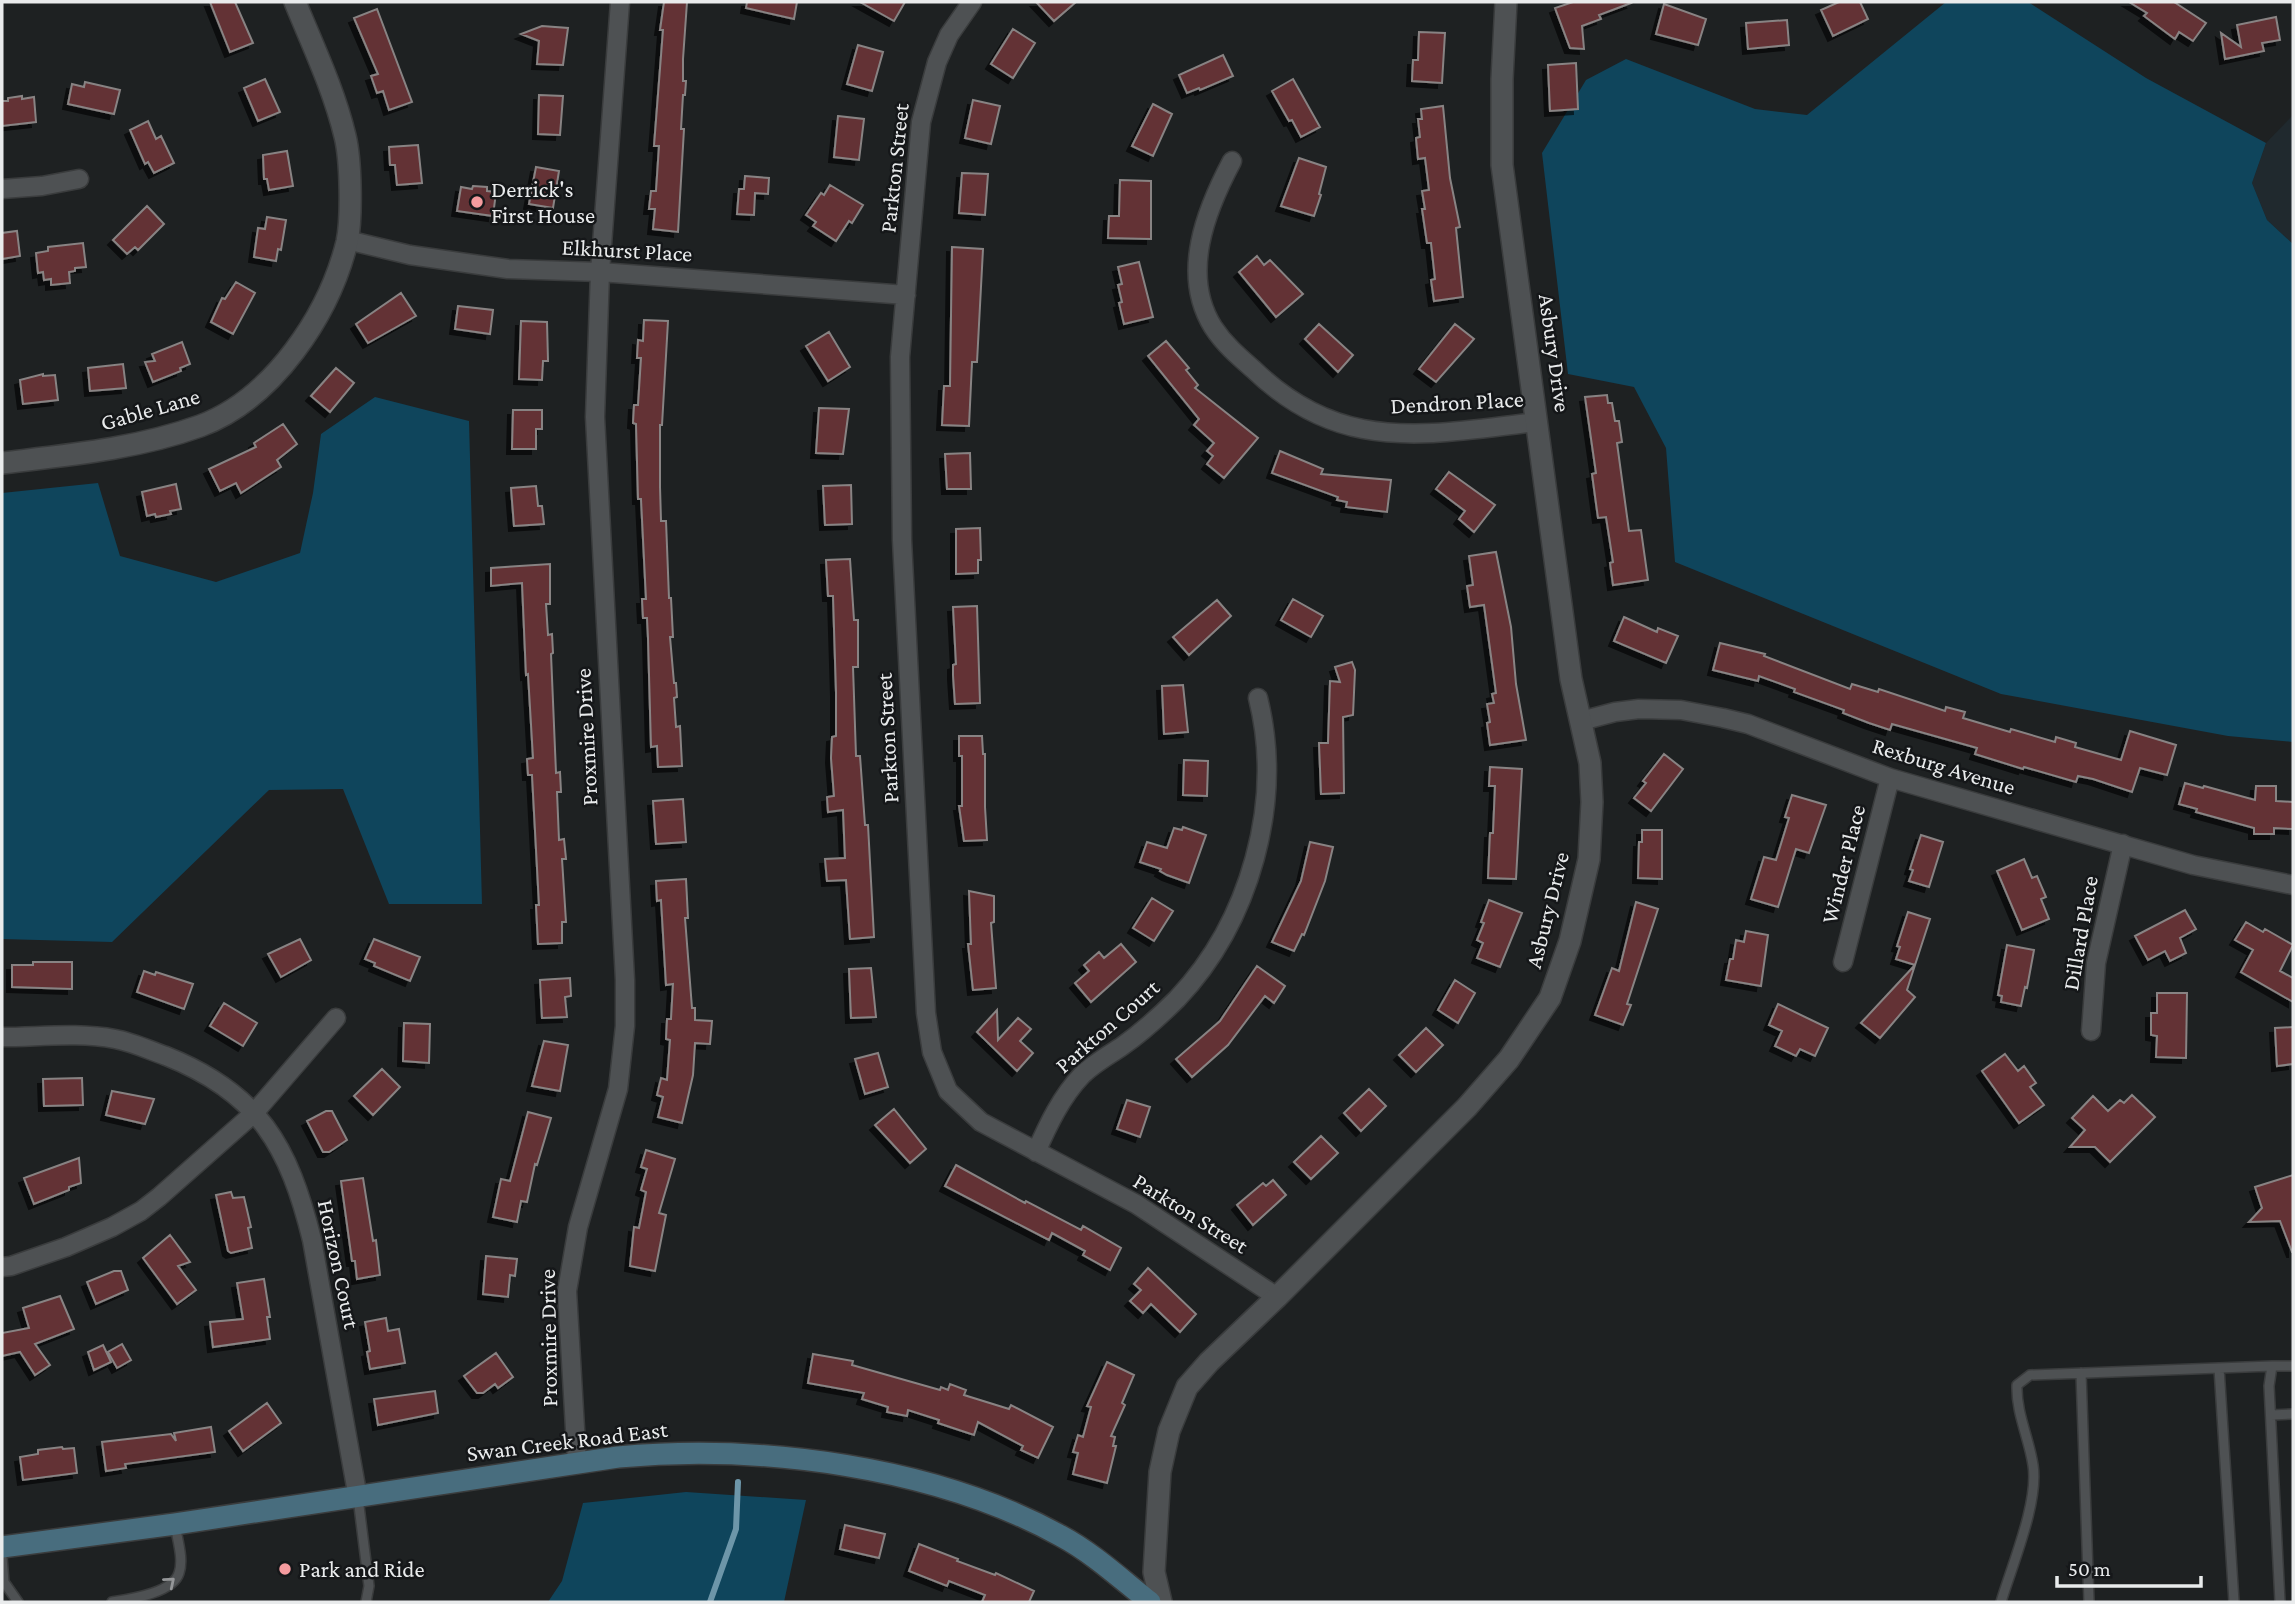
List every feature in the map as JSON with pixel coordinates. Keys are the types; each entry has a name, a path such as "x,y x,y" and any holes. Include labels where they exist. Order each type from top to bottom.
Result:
{"main road":[{"name":"Swan Creek Road East","path":"2,1547 358,1498 577,1463 654,1454 742,1453 813,1461 900,1477 1010,1510 1064,1538 1150,1602"}],"street":[{"name":"Gable Lane","path":"2,463 135,444 202,425 230,411 284,366 302,341 331,289 347,240 350,179 345,137 330,87 295,2"},
{"name":"Proxmire Drive","path":"577,1463 567,1291 578,1227 618,1089 625,1026 625,979 595,417 600,272 620,2"},
{"name":"Parkton Street","path":"972,2 949,34 926,97 917,158 900,357 902,540 926,1013 932,1052 948,1091 981,1122 1136,1204 1277,1297"},
{"name":"Asbury Drive","path":"1161,1602 1154,1572 1160,1472 1169,1431 1187,1387 1209,1362 1467,1107 1509,1059 1550,998 1570,941 1589,859 1590,763 1571,679 1502,165 1502,79 1506,2"},
{"name":"Dendron Place","path":"1232,161 1213,195 1201,234 1198,272 1200,292 1212,326 1227,346 1263,379 1312,413 1364,430 1439,432 1537,422"},
{"path":"2,189 79,179"},
{"name":"Elkhurst Place","path":"347,240 410,255 508,269 600,272 906,295"},
{"name":"Parkton Court","path":"1036,1152 1055,1112 1081,1076 1144,1028 1177,998 1210,957 1231,923 1255,856 1264,805 1266,741 1258,698"},
{"name":"Rexburg Avenue","path":"1581,721 1639,709 1681,710 1748,724 1890,778 2193,865 2293,885"},
{"name":"Winder Place","path":"1843,962 1890,778"},
{"name":"Dillard Place","path":"2091,1031 2096,963 2123,844"},
{"path":"2,1267 66,1247 141,1211 254,1113 336,1018"},
{"name":"Horizon Court","path":"2,1037 82,1036 129,1042 183,1063 230,1089 254,1113 282,1153 302,1198 312,1240 358,1498"}],"lane":[{"path":"2272,1366 2269,1385 2280,1602"},
{"path":"2001,1602 2032,1500 2034,1466 2016,1401 2017,1385 2029,1375 2293,1366"},
{"path":"2219,1368 2234,1602"},
{"path":"2081,1373 2089,1602"},
{"path":"2271,1415 2293,1414"},
{"path":"358,1498 369,1586 366,1602"},
{"path":"112,1602 146,1596 167,1587 179,1575 181,1560 175,1524"},
{"path":"2,1557 4,1582 18,1602"}],"shaded area":[{"path":"1946,2 2028,2 2146,78 2266,143 2252,183 2267,220 2293,244 2293,742 2228,736 2001,694 1675,562 1666,448 1634,387 1568,374 1542,153 1586,80 1626,59 1755,109 1807,115"},
{"path":"2293,115 2293,244 2267,220 2252,183 2266,143"},
{"path":"375,397 469,421 482,904 389,904 343,789 269,790 112,942 2,939 2,493 98,483 120,556 216,582 300,553 313,493 321,434"},
{"path":"686,1492 806,1500 784,1602 548,1602 562,1581 583,1503"}],"building":[{"path":"210,2 235,2 253,43 230,52"},
{"path":"664,2 687,2 678,232 653,229 655,209 649,209 651,191 656,191 659,146 654,146"},
{"path":"747,2 797,2 794,19 746,8"},
{"path":"860,2 905,2 894,21"},
{"path":"1036,2 1076,2 1054,21"},
{"path":"1573,2 1631,3 1599,15 1601,19 1582,26 1584,49 1570,48 1555,8"},
{"path":"1839,2 1860,2 1868,19 1833,36 1821,10"},
{"path":"2129,2 2174,2 2206,23 2193,41 2179,32 2175,39 2144,16 2147,13"},
{"path":"1664,4 1706,19 1698,45 1656,34"},
{"path":"377,9 412,102 389,110 383,91 377,93 371,76 378,74 354,18"},
{"path":"2276,17 2280,40 2262,43 2264,51 2225,59 2221,33 2241,47 2237,25"},
{"path":"1787,20 1789,45 1748,49 1746,23"},
{"path":"542,26 568,28 563,65 537,64 539,41 521,34"},
{"path":"1013,29 1035,43 1013,78 991,64"},
{"path":"1419,32 1445,33 1442,83 1412,81 1413,60 1418,60"},
{"path":"858,45 883,52 872,91 847,84"},
{"path":"1223,55 1233,76 1187,93 1179,75"},
{"path":"1576,63 1578,109 1550,111 1548,65"},
{"path":"265,79 280,112 258,121 244,88"},
{"path":"1293,79 1320,127 1301,137 1272,91"},
{"path":"85,82 120,90 114,114 68,104 72,84 84,87"},
{"path":"539,95 563,96 560,135 538,134"},
{"path":"22,96 22,99 34,97 36,122 2,126 2,101"},
{"path":"973,100 1000,106 991,144 965,138"},
{"path":"1153,104 1172,114 1153,156 1132,146"},
{"path":"1443,106 1450,178 1460,227 1456,228 1463,297 1434,301 1431,280 1435,279 1431,243 1427,243 1422,209 1425,209 1422,191 1429,190 1425,158 1418,159 1416,138 1420,137 1418,119 1422,119 1421,109"},
{"path":"838,116 864,119 859,160 834,157"},
{"path":"148,121 156,139 161,136 174,163 154,173 148,162 145,164 130,130"},
{"path":"418,145 422,183 397,185 395,165 390,165 389,147"},
{"path":"287,151 293,186 269,190 267,179 264,179 263,155"},
{"path":"1299,158 1326,167 1314,216 1281,206"},
{"path":"536,167 559,171 553,208 529,204"},
{"path":"962,173 988,174 985,215 959,213"},
{"path":"745,176 769,178 768,194 755,193 754,215 737,214 739,189 744,189"},
{"path":"1120,180 1151,181 1151,239 1108,238 1109,216 1119,216"},
{"path":"830,185 863,205 836,241 813,226 816,222 806,215"},
{"name":"Derrick's First House","path":"473,186 487,187 487,191 496,192 493,216 457,211 461,187 472,189"},
{"path":"147,206 164,224 138,250 135,247 127,254 113,240"},
{"path":"267,217 286,220 281,250 278,249 276,261 254,257 258,228 265,229"},
{"path":"17,231 20,256 2,259 2,233"},
{"path":"83,243 86,267 75,268 75,271 69,272 70,283 51,285 51,279 44,280 43,272 38,273 36,253 48,251 48,247"},
{"path":"952,247 983,249 977,362 972,362 969,426 942,425 944,386 950,386"},
{"path":"1257,256 1264,265 1270,260 1303,294 1276,317 1239,272"},
{"path":"1139,262 1153,317 1124,324 1119,303 1122,302 1118,285 1122,284 1118,267"},
{"path":"236,282 255,293 233,334 211,322 222,298 225,299"},
{"path":"401,293 416,316 368,343 356,324"},
{"path":"458,306 493,310 490,334 455,329"},
{"path":"644,320 668,321 660,425 661,521 666,521 673,637 670,637 677,697 674,698 676,727 680,726 682,766 658,767 657,746 651,747 647,618 643,618 642,599 646,599 641,499 638,499 636,424 633,423 634,405 638,405 641,358 637,358 638,340 643,341"},
{"path":"521,321 547,322 548,361 543,361 542,380 519,379"},
{"path":"1319,324 1353,355 1338,372 1305,339"},
{"path":"1455,324 1474,339 1436,382 1419,369"},
{"path":"829,332 850,367 828,381 806,346"},
{"path":"1166,341 1189,368 1186,370 1198,385 1195,388 1258,438 1224,478 1207,464 1213,456 1207,451 1214,443 1194,425 1199,419 1148,356"},
{"path":"182,342 190,364 180,368 181,371 153,382 145,362 155,361 152,354"},
{"path":"123,364 126,388 90,391 88,368"},
{"path":"336,368 354,383 330,412 311,396"},
{"path":"43,374 55,375 58,400 23,404 20,380"},
{"path":"1607,395 1608,403 1612,403 1615,421 1619,421 1622,442 1617,443 1629,531 1641,530 1648,580 1613,585 1610,563 1613,562 1606,517 1598,518 1592,474 1596,473 1585,397"},
{"path":"819,408 849,409 843,454 816,453"},
{"path":"513,410 542,410 542,429 536,429 536,449 512,449"},
{"path":"283,424 297,444 277,460 281,467 241,493 236,483 220,491 209,469 256,447 254,443"},
{"path":"1280,451 1323,469 1321,474 1391,480 1387,512 1346,507 1347,502 1337,500 1338,497 1272,473"},
{"path":"970,453 971,489 947,489 945,454"},
{"path":"1449,472 1495,505 1474,532 1459,519 1465,511 1436,489"},
{"path":"176,484 181,509 170,511 171,514 147,516 142,492"},
{"path":"851,485 852,524 825,525 823,486"},
{"path":"536,486 538,506 542,506 544,524 514,526 511,488"},
{"path":"980,528 981,560 978,560 978,573 956,574 956,529"},
{"path":"1496,552 1511,627 1516,684 1526,740 1490,745 1487,704 1494,703 1492,694 1496,693 1484,605 1470,607 1467,586 1473,585 1469,556"},
{"path":"850,559 854,620 858,620 858,667 853,667 856,756 860,756 865,825 868,825 874,937 850,939 846,880 827,881 825,859 845,858 843,810 828,812 827,797 834,796 831,758 832,737 836,736 836,692 833,596 828,596 826,560"},
{"path":"550,564 550,604 546,604 548,635 552,634 556,773 560,772 561,792 557,792 559,840 564,839 566,859 562,859 566,922 562,922 562,943 538,944 536,905 539,905 532,775 528,775 527,759 533,758 522,583 491,586 491,568"},
{"path":"1293,599 1323,616 1311,637 1281,620"},
{"path":"1217,600 1231,616 1189,655 1173,637"},
{"path":"977,606 980,703 955,704 953,607"},
{"path":"1624,617 1657,632 1658,628 1678,636 1666,663 1614,641"},
{"path":"1720,643 1765,654 1764,656 1850,689 1852,684 1878,692 1879,689 1945,711 1946,707 1965,712 1963,718 2010,732 2011,729 2055,742 2056,737 2076,743 2075,747 2121,760 2130,731 2176,745 2167,775 2140,768 2132,792 2078,776 2076,782 1975,754 1977,748 1892,724 1890,730 1869,723 1843,713 1844,710 1794,692 1795,689 1759,676 1758,681 1713,670"},
{"path":"1352,662 1355,670 1353,715 1343,717 1344,793 1321,794 1319,743 1328,743 1330,681 1340,682 1335,667"},
{"path":"1183,685 1188,732 1164,734 1162,686"},
{"path":"959,736 982,736 985,754 987,840 964,841 959,806 962,806 962,756 959,756"},
{"path":"1664,754 1683,769 1651,811 1634,798 1646,783 1643,781"},
{"path":"1184,760 1208,761 1207,796 1183,795"},
{"path":"1490,767 1522,769 1516,879 1488,878 1495,786 1489,786"},
{"path":"2185,783 2255,800 2256,786 2276,786 2276,801 2293,802 2293,829 2274,828 2274,834 2254,834 2254,828 2196,812 2197,809 2179,804"},
{"path":"1792,795 1826,805 1809,853 1796,849 1778,907 1751,899 1764,857 1776,860 1789,818 1785,817"},
{"path":"683,799 686,842 656,844 653,801"},
{"path":"1183,827 1206,835 1189,883 1140,862 1147,842 1167,848 1174,828 1182,830"},
{"path":"1642,830 1662,830 1662,879 1638,878"},
{"path":"1921,835 1943,842 1929,887 1909,881"},
{"path":"1310,842 1333,847 1325,881 1304,935 1302,934 1294,951 1272,942 1301,881"},
{"path":"2024,859 2032,878 2037,876 2046,897 2041,899 2049,919 2022,930 1997,871"},
{"path":"686,879 688,918 685,918 692,1008 695,1008 695,1020 712,1021 710,1044 695,1043 693,1075 682,1123 658,1117 663,1097 657,1095 661,1078 667,1080 670,1040 666,1039 667,1019 671,1019 673,984 666,985 661,900 657,901 656,881"},
{"path":"969,891 994,896 994,922 991,923 996,988 973,990 968,944 971,944"},
{"path":"1152,898 1173,911 1154,941 1133,928"},
{"path":"1489,900 1522,913 1500,967 1477,958 1483,943 1477,940"},
{"path":"1636,902 1658,909 1627,1004 1631,1005 1623,1025 1595,1015 1612,968 1619,971"},
{"path":"2185,910 2196,929 2180,938 2186,953 2170,961 2165,951 2148,960 2135,936"},
{"path":"1908,912 1930,919 1915,965 1896,959 1900,947 1897,946"},
{"path":"2246,922 2293,945 2280,971 2293,978 2293,1002 2241,972 2253,950 2235,940"},
{"path":"1746,931 1768,935 1761,986 1726,980 1736,940 1744,942"},
{"path":"300,939 311,960 281,977 268,954"},
{"path":"374,939 420,957 410,981 374,966 375,963 365,959"},
{"path":"1121,944 1136,962 1091,1002 1075,983 1089,971 1084,965 1099,952 1104,958"},
{"path":"2007,945 2034,950 2021,1006 2001,1002 2002,996 1998,995"},
{"path":"33,962 72,962 72,989 12,987 12,965 33,965"},
{"path":"1915,965 1907,990 1915,997 1880,1038 1861,1023"},
{"path":"1257,966 1285,986 1274,1003 1265,996 1228,1045 1192,1077 1176,1059 1220,1021"},
{"path":"871,968 876,1017 851,1018 849,969"},
{"path":"144,971 155,975 156,972 193,984 184,1009 137,992"},
{"path":"570,978 571,996 565,997 567,1017 542,1018 540,980"},
{"path":"1455,980 1475,993 1458,1023 1438,1010"},
{"path":"2157,993 2187,993 2186,1058 2156,1057 2157,1036 2151,1035 2151,1013 2157,1013"},
{"path":"224,1003 257,1023 243,1046 210,1026"},
{"path":"1778,1004 1828,1028 1815,1056 1800,1049 1796,1056 1775,1046 1782,1031 1769,1025"},
{"path":"997,1010 998,1040 1018,1018 1031,1029 1020,1041 1033,1053 1017,1071 977,1032"},
{"path":"404,1023 430,1024 429,1063 403,1061"},
{"path":"2293,1027 2293,1064 2277,1066 2275,1028"},
{"path":"1426,1028 1443,1045 1416,1072 1399,1055"},
{"path":"544,1041 568,1045 560,1091 532,1086"},
{"path":"878,1053 888,1087 865,1094 855,1059"},
{"path":"2005,1054 2018,1071 2024,1066 2036,1083 2030,1087 2044,1105 2019,1123 1982,1071"},
{"path":"382,1069 400,1087 373,1115 354,1096"},
{"path":"82,1078 83,1105 44,1106 43,1079"},
{"path":"1369,1089 1386,1106 1361,1131 1344,1113"},
{"path":"112,1091 154,1099 145,1124 106,1115"},
{"path":"2132,1095 2155,1117 2110,1162 2095,1147 2070,1147 2085,1130 2072,1118 2093,1096 2108,1111 2120,1100 2124,1103"},
{"path":"1127,1100 1150,1107 1140,1137 1117,1129"},
{"path":"894,1109 926,1149 910,1163 875,1125"},
{"path":"326,1111 332,1111 347,1140 329,1152 323,1152 307,1121"},
{"path":"528,1112 551,1118 537,1165 535,1164 527,1202 521,1201 517,1222 493,1217 501,1179 510,1181"},
{"path":"1321,1136 1338,1153 1311,1179 1294,1162"},
{"path":"646,1150 675,1159 659,1213 666,1215 655,1271 630,1266 634,1227 639,1228 646,1192 641,1190 647,1169 641,1167"},
{"path":"79,1158 81,1183 34,1204 24,1178"},
{"path":"956,1165 1025,1203 1026,1201 1081,1230 1083,1226 1121,1248 1110,1270 1083,1255 1085,1251 1052,1233 1049,1240 945,1186"},
{"path":"2293,1175 2292,1252 2280,1221 2249,1222 2262,1208 2255,1187"},
{"path":"363,1178 373,1241 376,1240 380,1275 357,1279 341,1181"},
{"path":"1273,1180 1286,1195 1253,1225 1237,1205 1263,1183 1266,1186"},
{"path":"231,1192 233,1198 244,1197 251,1227 248,1228 252,1248 231,1253 228,1251 216,1195"},
{"path":"170,1235 190,1262 178,1266 196,1290 177,1304 143,1258"},
{"path":"486,1256 517,1259 515,1276 510,1275 508,1297 483,1294"},
{"path":"1148,1268 1196,1314 1180,1332 1151,1304 1143,1313 1130,1301 1141,1290 1134,1284"},
{"path":"114,1271 121,1271 128,1290 96,1304 87,1282"},
{"path":"264,1279 270,1317 267,1317 270,1339 213,1347 210,1322 243,1319 237,1283"},
{"path":"60,1296 74,1329 35,1344 50,1365 35,1375 20,1352 2,1356 2,1333 29,1328 23,1308"},
{"path":"386,1318 388,1331 399,1329 405,1363 370,1369 365,1322"},
{"path":"122,1344 131,1360 117,1368 108,1352"},
{"path":"103,1345 111,1362 94,1370 88,1352"},
{"path":"496,1353 513,1377 498,1388 495,1384 483,1393 477,1393 464,1376"},
{"path":"813,1354 853,1361 852,1365 940,1390 941,1387 948,1390 950,1384 966,1390 964,1395 1009,1409 1011,1405 1053,1427 1038,1458 1021,1450 1023,1446 978,1422 974,1435 908,1410 907,1416 887,1412 888,1407 862,1399 864,1393 808,1383"},
{"path":"1107,1362 1134,1375 1122,1403 1125,1405 1111,1436 1115,1437 1113,1446 1116,1446 1107,1483 1073,1474 1078,1453 1073,1452 1078,1435 1083,1437 1091,1407 1087,1406"},
{"path":"435,1391 438,1413 378,1425 374,1399"},
{"path":"267,1403 281,1423 243,1451 229,1431"},
{"path":"211,1427 215,1452 125,1464 126,1468 106,1471 102,1442 171,1434 176,1441 174,1433"},
{"path":"74,1448 77,1473 23,1480 20,1457 38,1454 38,1450"},
{"path":"845,1525 885,1534 879,1558 840,1549"},
{"path":"919,1544 958,1559 957,1561 995,1575 996,1573 1034,1591 1029,1602 982,1602 985,1595 949,1581 947,1586 909,1571"}],"waterway":[{"path":"710,1602 736,1529 738,1482"}],"place":[{"name":"Derrick's First House","path":"477,202"},
{"name":"Park and Ride","path":"285,1569"}]}
